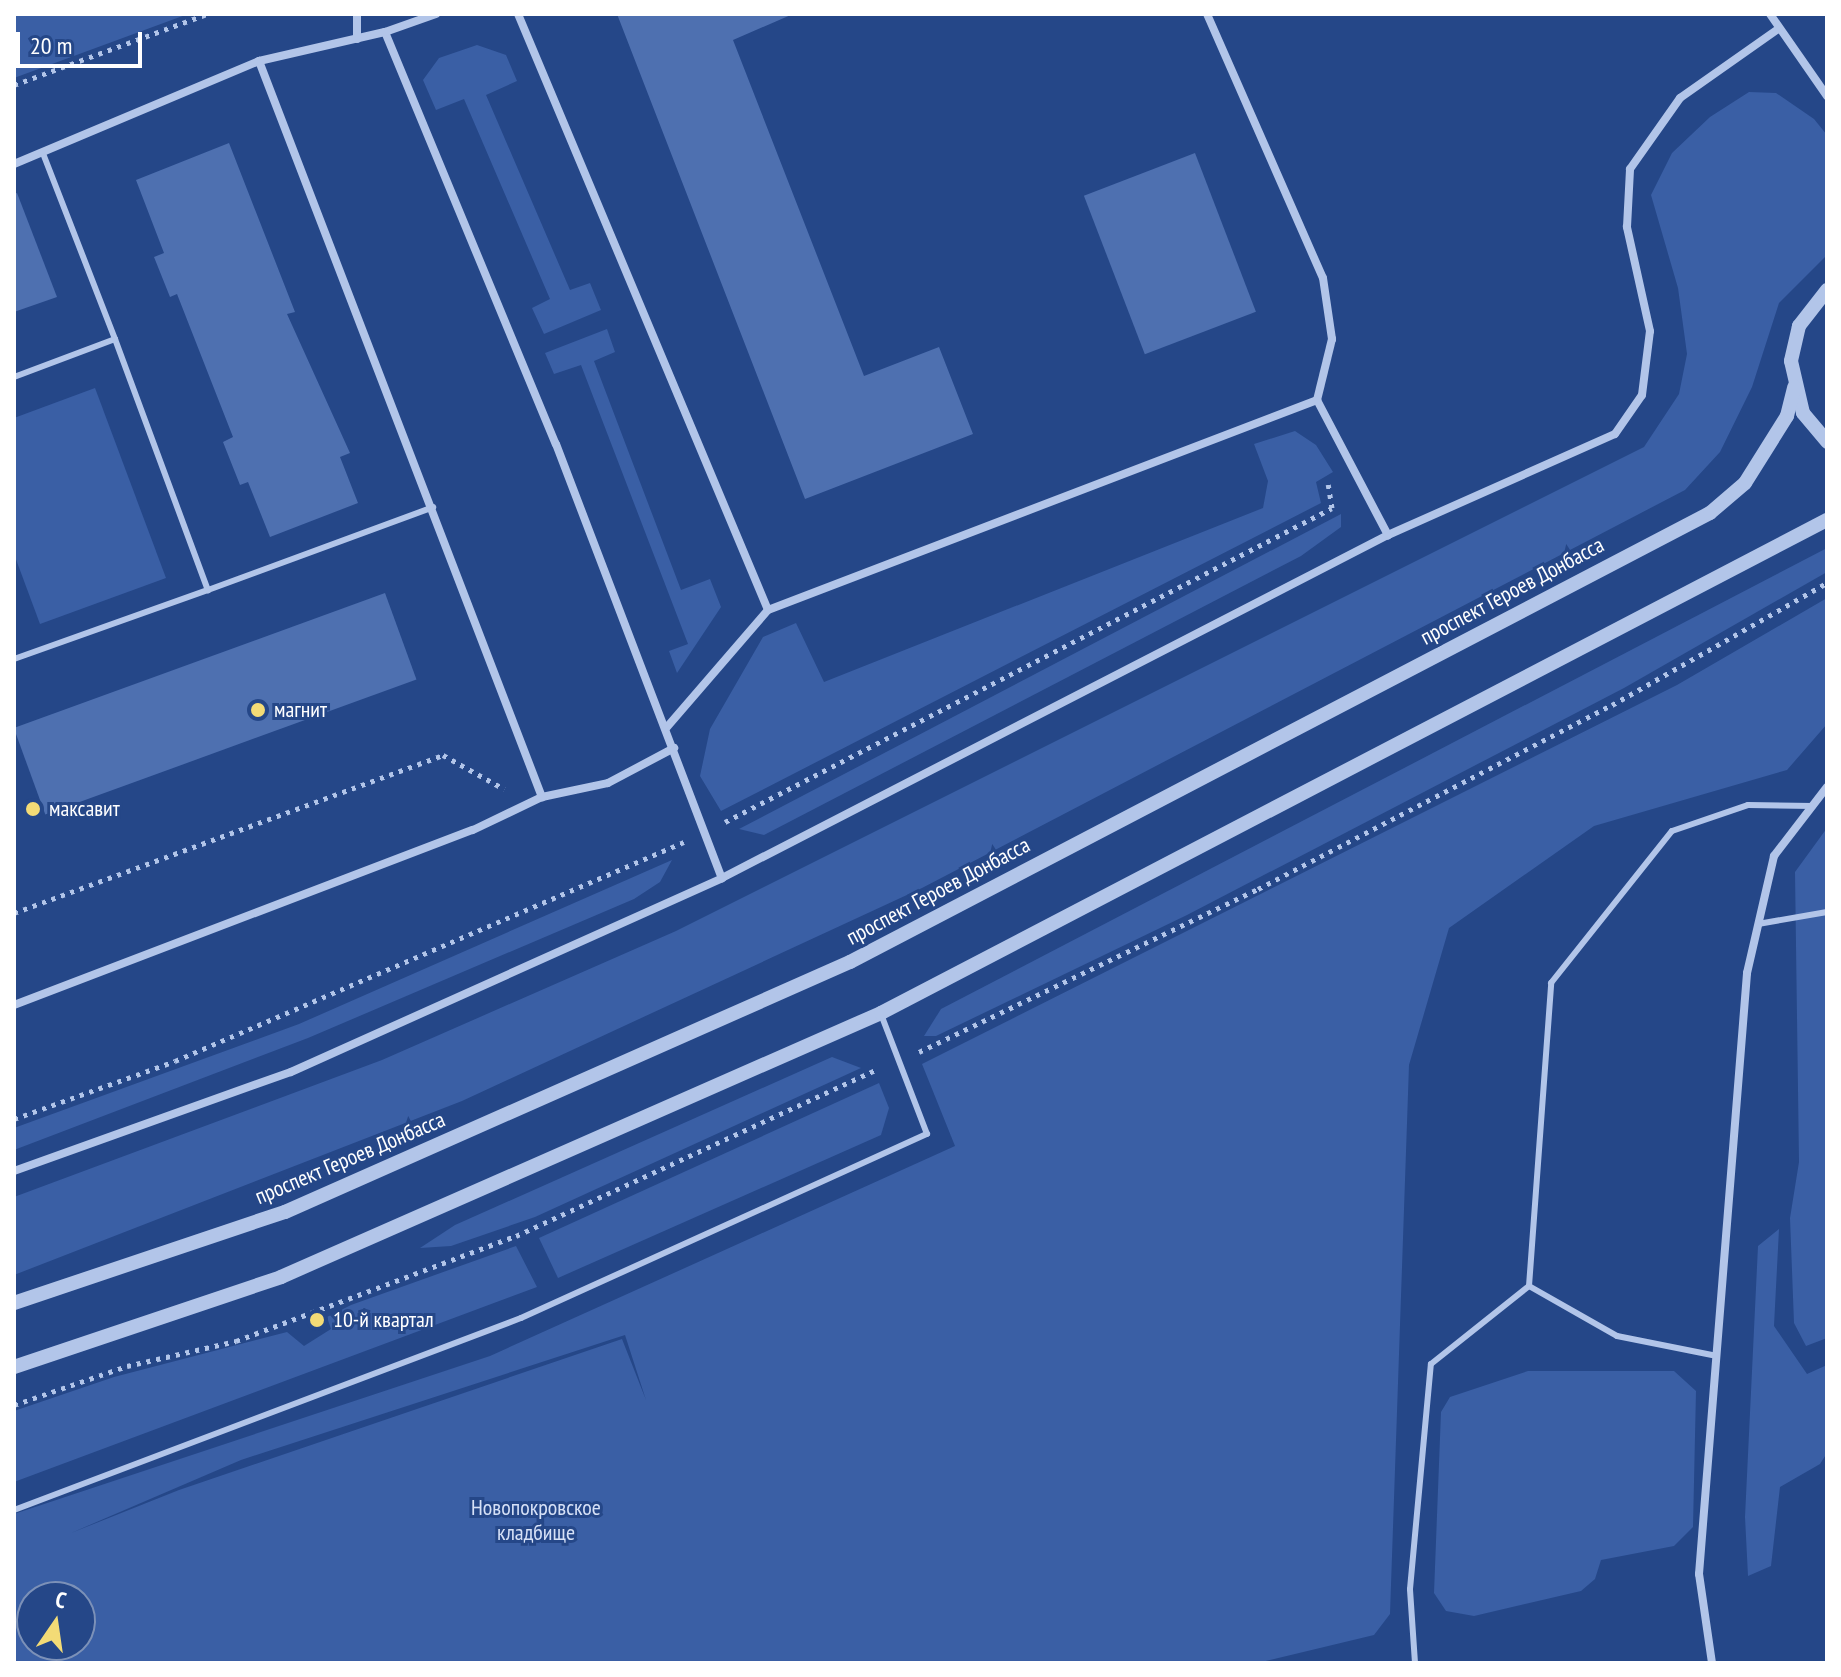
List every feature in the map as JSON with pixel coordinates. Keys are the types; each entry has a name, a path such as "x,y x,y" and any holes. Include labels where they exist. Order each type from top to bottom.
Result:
{"street":[{"path":"357,14 357,39"},
{"path":"14,164 259,61 385,32 436,14"},
{"path":"518,14 768,610"},
{"path":"1207,14 1323,278 1332,339 1317,400 1388,535"},
{"path":"1770,14 1827,96"},
{"path":"14,1171 291,1072 722,878 1388,535 1615,434 1642,395 1650,331 1627,227 1630,169 1680,98 1778,29"},
{"path":"385,32 556,444 707,831 722,878"},
{"path":"259,61 542,797"},
{"path":"1827,290 1799,326 1791,361 1794,387 1803,413 1827,442"},
{"name":"проспект Героев Донбасса","path":"14,1303 285,1212 850,962 1710,513 1745,483 1787,416 1794,387"},
{"path":"667,727 768,610 1317,400"},
{"path":"14,1367 281,1277 881,1013 1827,520"},
{"path":"14,1005 473,830 542,797 608,783 674,748"},
{"path":"1712,1663 1699,1574 1747,973 1774,856 1827,787"}],"lane":[{"path":"43,153 208,590"},
{"path":"14,377 115,339"},
{"path":"14,659 433,507"},
{"path":"1415,1663 1410,1589 1431,1364 1529,1286 1551,983 1672,831 1748,805 1813,806"},
{"path":"1758,924 1827,912"},
{"path":"14,1510 521,1318 927,1134 881,1013"},
{"path":"1529,1286 1617,1336 1717,1356"}],"path":[{"path":"14,85 207,14"},
{"path":"14,1119 175,1061 707,831 1332,508 1328,484"},
{"path":"14,1405 127,1366 236,1341 516,1236 899,1061 1258,889 1612,705 1827,583"},
{"path":"14,913 443,755 529,803"}],"green space":[{"path":"14,14 188,14 14,78"},
{"path":"477,45 506,55 517,81 486,95 570,290 590,283 601,310 544,334 532,308 550,299 464,99 436,110 423,80 439,58"},
{"path":"1749,92 1776,93 1814,119 1827,135 1827,255 1779,303 1752,387 1720,452 1685,490 922,888 462,1101 14,1275 14,1197 382,1060 676,931 1644,447 1679,394 1687,354 1678,288 1651,195 1672,153 1710,117"},
{"path":"607,329 615,352 594,361 681,590 710,579 721,607 677,673 669,651 688,644 581,365 554,374 545,353"},
{"path":"95,388 166,578 40,624 14,554 14,418"},
{"path":"1295,431 1316,445 1333,472 1316,482 1321,503 721,811 700,776 710,729 763,637 796,623 824,682 1263,508 1268,481 1254,444"},
{"path":"1341,514 1341,527 1301,556 764,835 739,829"},
{"path":"1827,548 1827,572 1624,688 1187,915 936,1036 924,1036 941,1009"},
{"name":"Новопокровское кладбище","path":"1827,598 1827,724 1787,770 1594,826 1449,928 1409,1065 1390,1614 1374,1635 1257,1663 14,1663 14,1514 490,1356 955,1146 922,1064 1677,685","holes":["625,1335 646,1400 622,1339 179,1490 71,1533 241,1460"]},
{"path":"1827,828 1827,1338 1806,1346 1794,1323 1790,1218 1799,1162 1795,872"},
{"path":"672,860 660,882 634,899 308,1038 14,1150 14,1128 299,1024"},
{"path":"832,1057 861,1068 535,1217 451,1246 420,1248 455,1225"},
{"path":"879,1083 889,1108 881,1135 558,1278 539,1238"},
{"path":"1779,1229 1774,1326 1807,1374 1827,1365 1827,1453 1820,1464 1780,1487 1771,1566 1748,1576 1745,1517 1758,1246"},
{"path":"516,1246 537,1287 14,1482 14,1411 114,1377 287,1332 304,1346 331,1329 327,1317 351,1305"},
{"path":"1528,1371 1674,1371 1696,1391 1693,1527 1674,1546 1601,1560 1595,1579 1581,1591 1474,1616 1446,1611 1434,1593 1441,1412 1450,1397"}],"building":[{"path":"617,14 793,14 733,40 864,376 939,347 973,434 805,499"},
{"path":"229,143 295,312 287,314 350,453 340,457 358,503 270,537 248,482 240,485 223,442 233,437 177,294 170,297 154,257 164,253 136,180"},
{"path":"1195,153 1256,312 1145,354 1084,196"},
{"path":"17,193 57,297 14,312 14,194"},
{"path":"385,593 416,679 45,815 14,728"}],"place":[{"name":"магнит","path":"258,710"},
{"name":"максавит","path":"33,809"},
{"name":"10-й квартал","path":"317,1320"}]}
